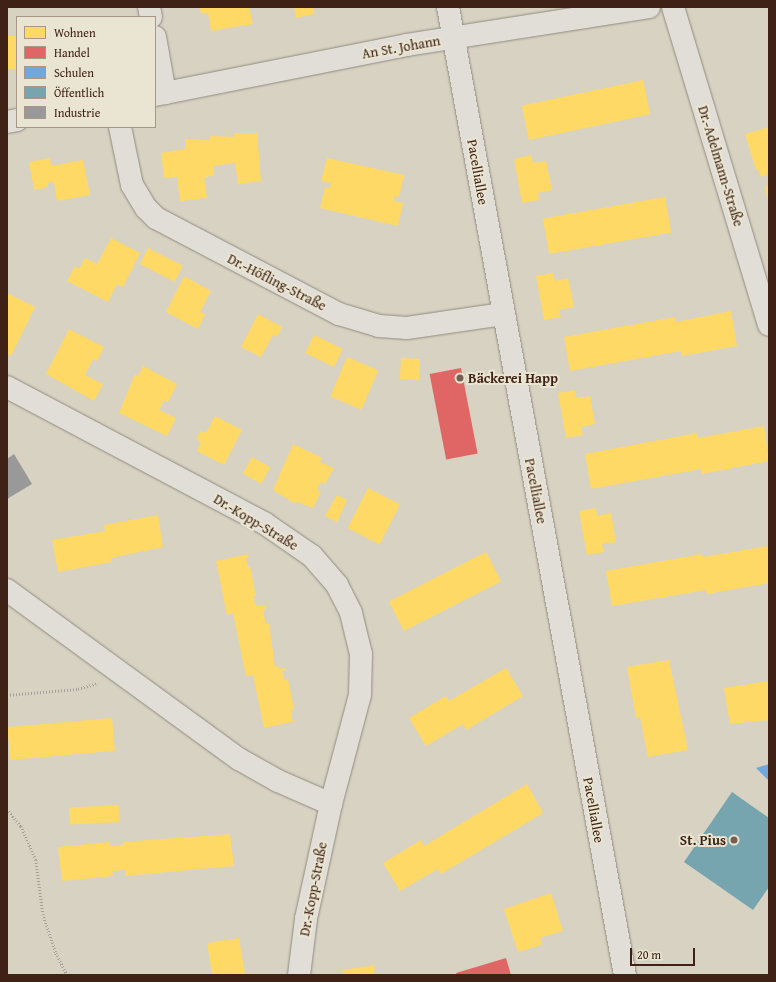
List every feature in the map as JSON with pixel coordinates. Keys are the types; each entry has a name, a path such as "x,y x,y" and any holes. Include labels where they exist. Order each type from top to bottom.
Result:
{"street":[{"name":"Pacelliallee","path":"448,7 625,975"},
{"name":"An St. Johann","path":"160,94 407,45 453,39 649,7"},
{"name":"Dr.-Adelmann-Straße","path":"673,7 769,325"},
{"path":"156,48 160,94"},
{"name":"Dr.-Höfling-Straße","path":"120,128 132,186 142,203 156,218 339,314 365,322 407,328 503,314"},
{"name":"Dr.-Kopp-Straße","path":"7,387 264,523 312,556 337,585 350,613 361,654 360,696 331,804 306,919 299,975"},
{"path":"7,590 239,759 278,781 331,804"}],"path":[{"path":"7,695 78,689 123,675"},
{"path":"7,809 21,826 36,860 44,914 56,953 67,975"}],"building: Wohnen":[{"path":"200,7 249,7 253,24 211,31 208,13 201,14"},
{"path":"294,7 313,7 314,14 296,18"},
{"path":"7,36 16,36 16,69 7,69"},
{"path":"643,80 650,114 529,140 522,106"},
{"path":"769,127 769,174 761,177 758,169 756,170 745,134"},
{"path":"234,133 257,133 261,181 238,184 235,163 213,166 214,175 204,178 207,198 180,201 177,177 164,178 161,153 185,149 185,139 210,140 210,136 234,137"},
{"path":"531,155 533,163 546,161 552,190 538,193 539,200 522,203 514,159"},
{"path":"50,158 51,166 83,160 90,195 57,201 54,182 47,183 48,187 34,190 29,162"},
{"path":"327,158 404,175 399,197 395,196 394,201 403,203 398,226 320,208 325,187 330,188 331,183 321,181"},
{"path":"769,185 769,203 768,203 765,186"},
{"path":"665,197 671,232 549,254 543,219"},
{"path":"111,238 140,253 123,287 117,284 108,302 67,281 75,266 79,269 85,258 97,264"},
{"path":"148,248 183,266 175,282 140,264"},
{"path":"553,273 555,281 568,278 574,307 559,310 561,317 544,320 536,276"},
{"path":"184,276 211,291 200,312 205,314 198,329 166,312"},
{"path":"7,293 35,307 11,356 7,354"},
{"path":"731,311 737,346 682,356 681,351 570,371 564,337 675,317 676,322"},
{"path":"258,314 282,327 277,337 273,335 261,357 241,347"},
{"path":"69,329 104,347 97,361 93,359 85,375 103,384 94,401 46,374"},
{"path":"314,335 343,349 334,367 305,353"},
{"path":"347,357 378,370 361,410 330,397"},
{"path":"401,358 420,359 419,380 400,379"},
{"path":"143,366 177,384 168,402 164,400 159,410 176,418 167,436 119,413 135,374 138,376"},
{"path":"575,390 576,398 590,396 595,424 581,427 583,435 566,438 558,393"},
{"path":"215,416 242,430 224,465 197,451 201,442 196,439 201,431 206,433"},
{"path":"764,426 769,461 702,474 701,469 591,489 585,454 697,433 698,438"},
{"path":"293,444 322,458 320,462 334,468 325,484 321,482 317,490 321,492 313,508 297,502 294,503 273,490"},
{"path":"252,457 270,467 261,484 243,474"},
{"path":"368,488 400,504 380,544 348,528"},
{"path":"337,495 347,500 337,522 325,516"},
{"path":"596,508 597,516 611,513 616,542 602,544 604,552 587,555 579,511"},
{"path":"158,515 163,547 111,558 112,562 58,572 52,540 105,531 104,525"},
{"path":"769,546 769,583 707,594 706,590 612,606 606,571 702,554 703,557"},
{"path":"486,552 501,581 404,631 389,601"},
{"path":"248,554 249,557 246,558 248,567 250,566 256,596 253,596 256,606 265,606 266,609 263,610 266,624 269,623 275,667 279,666 279,669 285,668 286,670 282,671 284,680 288,679 294,709 291,710 292,720 296,721 264,728 253,675 246,676 233,613 227,615 216,561"},
{"path":"669,660 688,750 648,757 640,717 636,718 627,667"},
{"path":"506,668 523,696 466,730 463,724 426,746 409,718 446,696 449,701"},
{"path":"769,681 769,720 730,724 724,688"},
{"path":"112,718 115,751 10,760 7,727"},
{"path":"527,784 543,813 441,874 438,869 400,891 383,863 421,840 424,846"},
{"path":"119,805 120,822 70,825 69,808"},
{"path":"230,834 234,866 125,876 125,870 112,871 113,876 62,881 58,847 109,842 110,845 123,845 123,842"},
{"path":"551,893 563,931 540,938 542,945 518,952 504,909"},
{"path":"239,938 245,975 212,975 207,943"},
{"path":"375,965 374,975 344,975 343,970"}],"building: Handel":[{"path":"461,368 478,453 446,460 430,374"},
{"path":"506,958 511,975 457,975 456,973"}],"building: Schulen":[{"path":"769,764 769,781 756,768"}],"building: Öffentlich":[{"name":"St. Pius","path":"732,792 769,818 769,887 753,910 684,862"}],"building: Industrie":[{"path":"14,454 32,484 7,499 7,459"}],"place":[{"name":"Bäckerei Happ","path":"460,378"},
{"name":"St. Pius","path":"734,840"}]}
